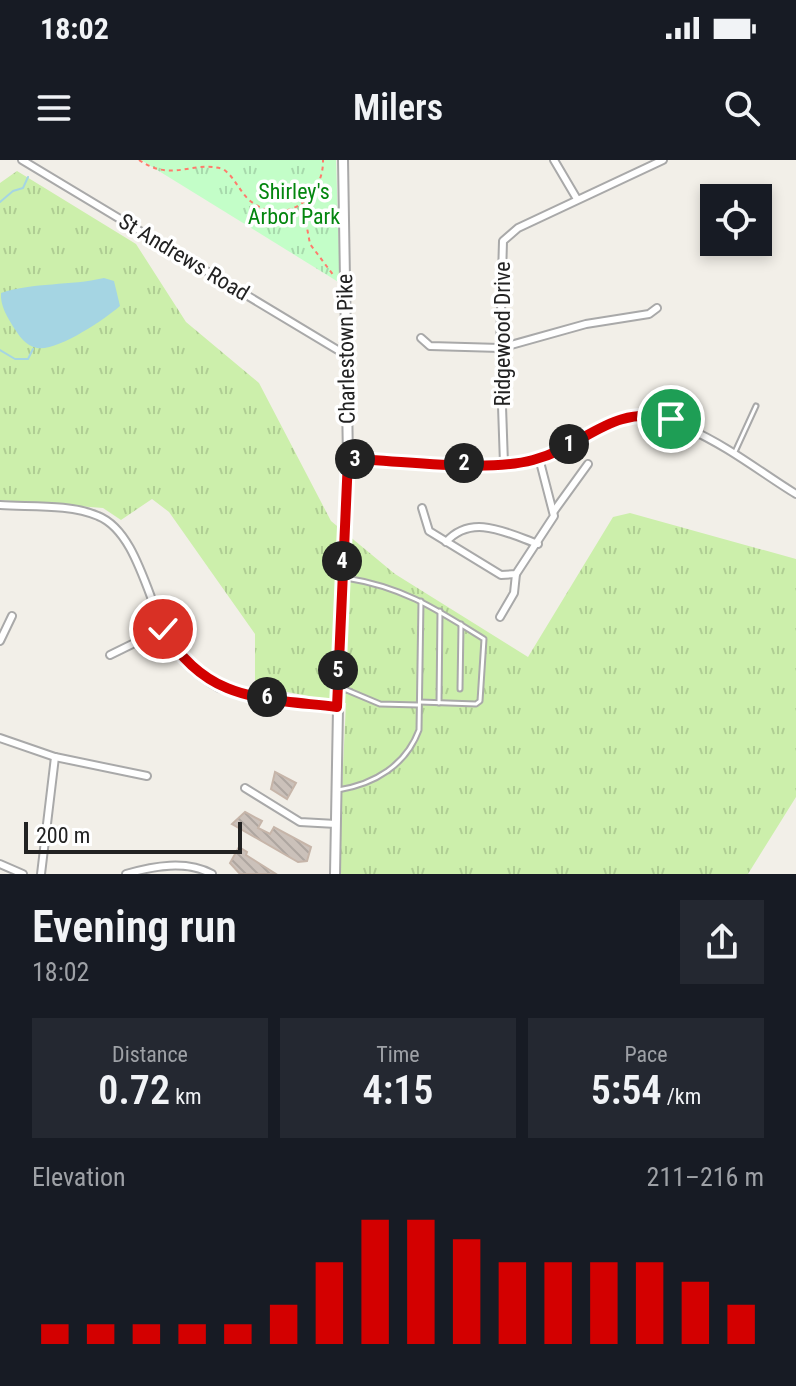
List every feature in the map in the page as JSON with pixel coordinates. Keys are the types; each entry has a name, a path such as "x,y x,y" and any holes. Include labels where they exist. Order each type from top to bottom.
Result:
{"street":[{"name":"St Andrews Road","path":"22,160 346,355"},
{"name":"Charlestown Pike","path":"335,874 337,707 348,459 343,160"},
{"path":"554,160 577,199"},
{"name":"Ridgewood Drive","path":"504,464 500,348 503,241 518,228 663,160"},
{"path":"421,338 430,346 500,348 586,324 649,314 657,308"},
{"path":"348,459 504,464 539,458 609,421 639,415 671,419 796,494"},
{"path":"500,617 514,593 516,574 553,523 554,511 539,458"},
{"path":"554,511 588,464"},
{"path":"0,505 82,511 108,522 131,551 163,629 186,664 219,688 337,707"},
{"path":"422,508 429,531 501,575 516,574"},
{"path":"446,542 462,529 480,526 538,544"},
{"path":"0,641 12,616"},
{"path":"110,655 163,629"},
{"path":"0,738 55,757 147,776"},
{"path":"41,874 55,757"},
{"path":"245,788 300,822 336,824"},
{"path":"0,864 23,874"},
{"path":"126,874 172,865 199,868 212,874"}],"lane":[{"path":"733,456 756,406"},
{"path":"338,687 380,704 476,704 480,701 484,639 421,599 380,583 342,577"},
{"path":"338,790 354,787 400,763 412,750 419,730 421,599"},
{"path":"439,703 440,611"},
{"path":"460,689 461,624"}],"path":[{"path":"139,160 158,172 208,166 223,169 250,201 270,210 303,204 319,184 323,160"},
{"path":"303,204 310,244 334,276"}],"green space":[{"name":"Shirley's Arbor Park","path":"141,160 336,160 340,283"},
{"path":"17,171 136,244 186,322 259,383 331,521 395,574 528,657 613,517 630,513 796,559 796,797 748,874 338,874 346,703 255,686 255,634 169,512 152,499 121,520 103,508 0,500 0,183"}],"water":[{"path":"104,278 114,281 120,306 80,334 56,345 33,347 23,340 4,311 1,293"}],"building":[{"path":"275,772 296,783 287,799 271,789"},
{"path":"245,812 262,821 258,828 270,834 274,827 311,847 307,861 298,862 232,824"},
{"path":"239,847 276,874 240,874 230,863"}],"waterway":[{"path":"0,202 13,191 23,188 28,177"},
{"path":"0,350 15,359 28,359 33,349"}],"route":[{"path":"163,629 186,664 219,688 337,707 348,459 512,464 552,454 609,421 639,415 671,419"}]}
